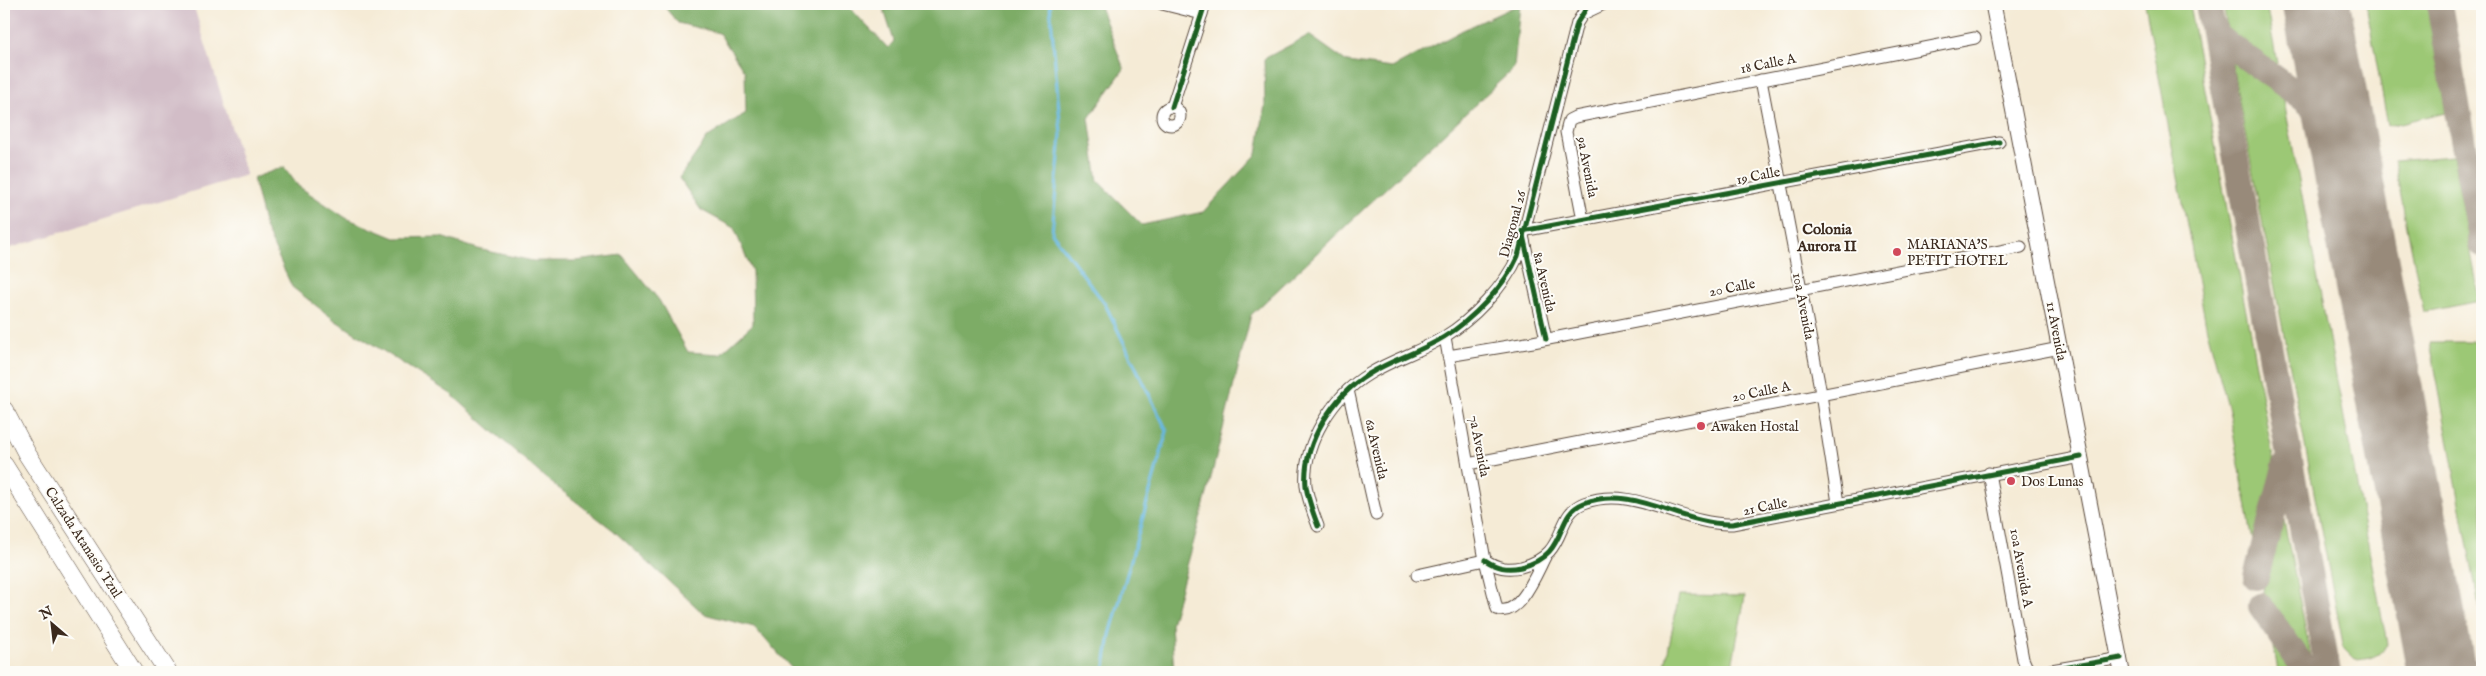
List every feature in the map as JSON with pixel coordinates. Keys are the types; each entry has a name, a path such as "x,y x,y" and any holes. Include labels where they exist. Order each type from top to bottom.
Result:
{"main road":[{"name":"11 Avenida","path":"1993,4 2121,665"},
{"name":"Calzada Atanasio Tzul","path":"4,410 27,454 168,672"},
{"name":"Calzada Atanasio Tzul","path":"4,465 134,672"}],"street":[{"path":"1162,4 1203,9 1172,107"},
{"name":"Diagonal 26","path":"1318,526 1306,484 1310,454 1325,420 1348,390 1380,367 1445,337 1457,328 1502,284 1518,256 1522,231 1577,24 1589,4"},
{"path":"1582,15 1604,4"},
{"name":"18 Calle A","path":"1569,120 1583,114 1975,38"},
{"name":"10a Avenida","path":"1761,80 1821,394 1838,503"},
{"name":"9a Avenida","path":"1569,120 1566,126 1567,141 1583,220"},
{"name":"19 Calle","path":"1522,231 1999,142"},
{"name":"8a Avenida","path":"1522,231 1546,339"},
{"name":"20 Calle","path":"1448,356 1546,339 2021,246"},
{"name":"7a Avenida","path":"1445,337 1485,560 1497,609 1502,612 1512,610 1519,603 1545,557"},
{"name":"20 Calle A","path":"1468,464 2060,348"},
{"name":"6a Avenida","path":"1348,390 1376,515"},
{"name":"21 Calle","path":"1545,557 1555,546 1568,517 1575,508 1598,499 1626,498 1697,520 1721,524 2082,457"},
{"name":"10a Avenida A","path":"1989,473 2024,660 2031,670"},
{"path":"1417,575 1485,560 1494,566 1505,569 1532,564 1545,557"},
{"path":"2040,672 2121,665"}],"shaded area":[{"path":"4,4 193,4 246,175 4,250"}],"green space":[{"path":"662,4 846,4 888,48 894,41 882,4 1099,4 1124,69 1089,118 1098,181 1142,225 1203,212 1257,154 1265,105 1264,59 1309,35 1347,62 1392,68 1463,30 1520,4 1514,68 1251,315 1208,490 1171,624 1174,672 795,672 754,627 704,614 613,530 544,477 451,394 336,321 292,287 265,227 253,178 284,167 298,186 346,218 395,238 441,237 478,249 533,261 576,261 622,255 659,300 688,352 720,354 753,324 752,271 734,228 701,210 679,178 708,137 746,113 745,72 719,33 678,23"},
{"path":"2145,4 2189,4 2275,468 2255,552 2229,410 2207,330"},
{"path":"2223,4 2266,4 2277,62 2274,66 2228,33"},
{"path":"2366,4 2427,4 2446,112 2388,126"},
{"path":"2231,59 2283,96 2387,644 2378,655 2369,658 2355,660 2344,649"},
{"path":"2453,156 2480,301 2424,312 2394,161"},
{"path":"2430,342 2482,342 2482,622"},
{"path":"2282,510 2312,662 2310,664 2263,592 2276,514"},
{"path":"1679,595 1745,596 1731,672 1664,672"},
{"path":"2272,635 2274,635 2298,672 2278,672"}],"waterway":[{"path":"1050,4 1061,134 1052,233 1105,304 1167,431 1110,635 1104,672"}],"taxiway":[{"path":"2208,4 2328,672"},
{"path":"2320,22 2321,4"},
{"path":"2439,4 2482,244"},
{"path":"2212,24 2218,36 2229,45 2300,96 2340,128"},
{"path":"2300,96 2310,97 2318,95 2331,84"},
{"path":"2256,577 2286,463"},
{"path":"2261,606 2307,672"}],"runway":[{"path":"2316,4 2442,672"}],"cycle path":[{"path":"1172,107 1205,4"},
{"path":"1318,526 1307,491 1306,470 1309,453 1315,437 1333,407 1344,394 1369,374 1426,347 1455,330 1487,301 1505,279 1518,256 1577,23 1589,4"},
{"path":"1546,339 1522,231 1999,142"},
{"path":"1485,560 1498,567 1507,568 1521,567 1537,561 1547,554 1554,545 1568,516 1574,509 1584,503 1603,499 1622,499 1640,502 1695,519 1713,523 1732,524 2081,457"},
{"path":"2040,672 2121,658"}],"place":[{"name":"MARIANA'S PETIT HOTEL","path":"1897,252"},
{"name":"Awaken Hostal","path":"1701,426"},
{"name":"Dos Lunas","path":"2011,481"}],"district":[{"name":"Colonia Aurora II","path":"1827,238"}]}
